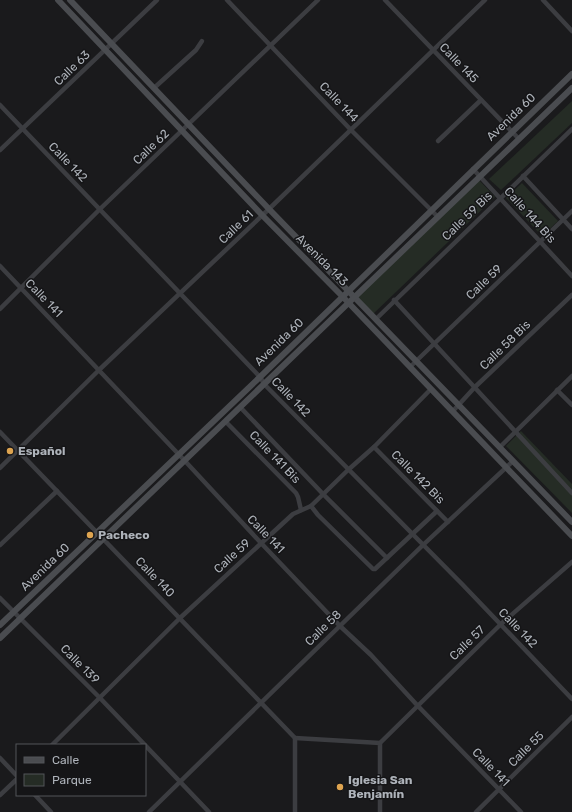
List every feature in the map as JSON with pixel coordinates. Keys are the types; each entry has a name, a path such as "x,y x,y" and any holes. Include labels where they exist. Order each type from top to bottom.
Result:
{"main road":[{"name":"Avenida 143","path":"58,0 262,215 342,296 572,536"},
{"name":"Avenida 143","path":"70,0 269,209 572,522"},
{"name":"Avenida 60","path":"0,626 260,377 572,74"},
{"name":"Avenida 60","path":"0,638 265,385 572,88"}],"street":[{"name":"Calle 63","path":"0,150 157,0"},
{"name":"Calle 144","path":"227,0 351,130 438,217"},
{"name":"Calle 62","path":"0,309 100,210 318,0"},
{"name":"Calle 145","path":"385,0 519,139"},
{"name":"Calle 61","path":"0,468 99,370 486,0"},
{"path":"543,0 572,31"},
{"path":"154,88 196,50 202,41"},
{"path":"438,141 481,100"},
{"name":"Calle 142","path":"0,105 181,293 260,377 265,385 501,624 572,699"},
{"name":"Calle 59 Bis","path":"376,319 572,129"},
{"name":"Calle 144 Bis","path":"473,169 501,197 572,276"},
{"path":"523,176 572,229"},
{"name":"Calle 59","path":"410,367 572,211"},
{"name":"Calle 141","path":"0,266 185,461 260,543 340,626 371,655 417,705 521,812"},
{"name":"Calle 58 Bis","path":"453,411 572,295"},
{"path":"394,300 572,493"},
{"path":"500,447 572,376"},
{"name":"Calle 59","path":"53,744 180,618 260,543 294,514 311,506 374,447 431,389"},
{"path":"557,390 572,405"},
{"path":"241,408 323,494 388,558"},
{"name":"Calle 141 Bis","path":"226,422 296,493 301,510"},
{"name":"Calle 140","path":"0,432 295,738"},
{"name":"Calle 142 Bis","path":"374,447 448,522"},
{"name":"Calle 58","path":"149,812 423,545 514,461"},
{"path":"0,545 57,491"},
{"path":"311,506 318,515 373,569 388,558 437,511"},
{"name":"Calle 57","path":"380,743 501,624 572,562"},
{"name":"Calle 139","path":"0,598 144,744"},
{"name":"Calle 55","path":"476,812 572,717"},
{"path":"295,812 295,738 380,743 380,812"},
{"name":"Calle 139","path":"146,746 209,812"},
{"path":"0,758 16,775"},
{"path":"0,795 16,780"},
{"path":"36,796 51,812"}],"green space":[{"path":"572,101 572,123 501,190 489,179"},
{"path":"478,179 495,197 373,314 356,296"},
{"path":"522,183 558,221 542,236 506,198"},
{"path":"521,431 572,484 572,513 506,446"}],"place":[{"name":"Español","path":"10,451"},
{"name":"Pacheco","path":"90,535"},
{"name":"Iglesia San Benjamín","path":"340,787"}]}
